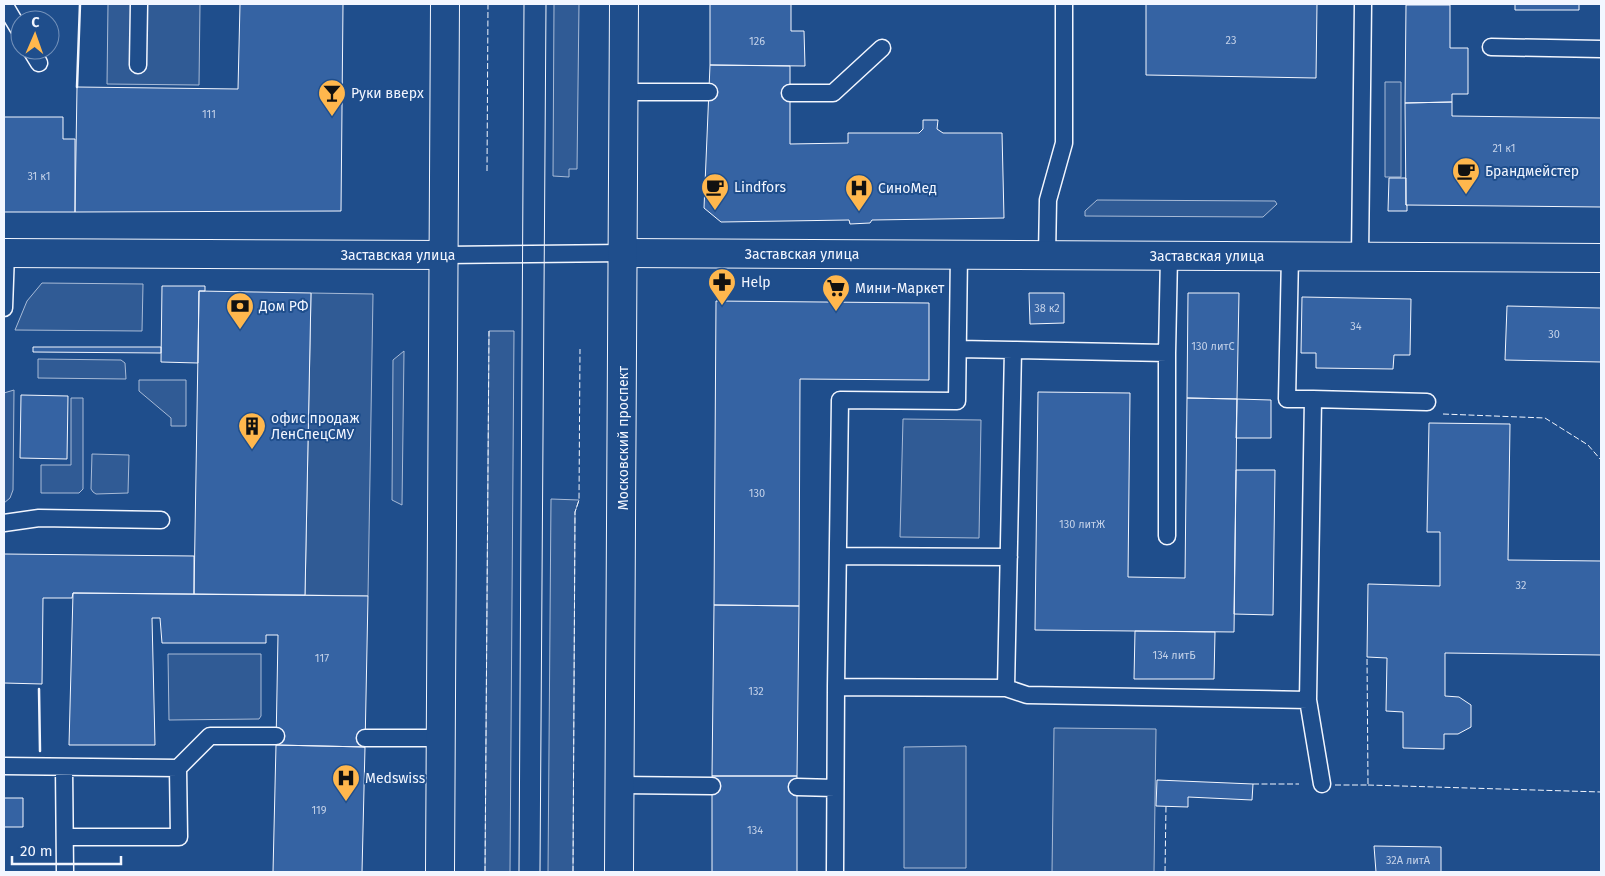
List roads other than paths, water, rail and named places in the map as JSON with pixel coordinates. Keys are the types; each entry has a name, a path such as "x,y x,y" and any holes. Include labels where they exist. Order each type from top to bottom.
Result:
{"main road":[{"path":"440,872 445,4"},
{"name":"Московский проспект","path":"619,872 624,4"},
{"name":"Заставская улица","path":"5,253 444,255"},
{"name":"Заставская улица","path":"624,253 1601,258"}],"lane":[{"path":"138,65 139,4"},
{"path":"1047,255 1048,200 1064,143 1064,4"},
{"path":"1360,256 1363,4"},
{"path":"1491,47 1601,49"},
{"path":"790,93 833,93 882,48"},
{"path":"624,92 709,92"},
{"path":"4,308 5,253"},
{"name":"Заставская улица","path":"444,255 624,253"},
{"path":"835,872 840,400 957,401 959,254"},
{"path":"1167,536 1169,256"},
{"path":"1290,256 1287,399 1427,402"},
{"path":"958,348 1167,353"},
{"path":"1006,688 1013,350"},
{"path":"1313,399 1308,700 1322,784"},
{"path":"4,523 39,518 161,520"},
{"path":"838,556 1009,557"},
{"path":"836,687 1006,688 1027,694 1308,700"},
{"path":"4,766 178,768 210,736 276,736"},
{"path":"365,738 442,738"},
{"path":"64,767 65,872"},
{"path":"65,837 179,837 178,768"},
{"path":"620,785 712,786"},
{"path":"797,787 836,788"}],"tram line":[{"path":"519,872 524,4"},
{"path":"540,872 546,4"}],"place":[{"name":"Руки вверх","path":"332,117"},
{"name":"Брандмейстер","path":"1466,195"},
{"name":"Lindfors","path":"715,211"},
{"name":"СиноМед","path":"859,212"},
{"name":"Help","path":"722,306"},
{"name":"Мини-Маркет","path":"836,312"},
{"name":"Дом РФ","path":"240,330"},
{"name":"офис продаж ЛенСпецСМУ","path":"252,450"},
{"name":"Medswiss","path":"346,802"}]}
